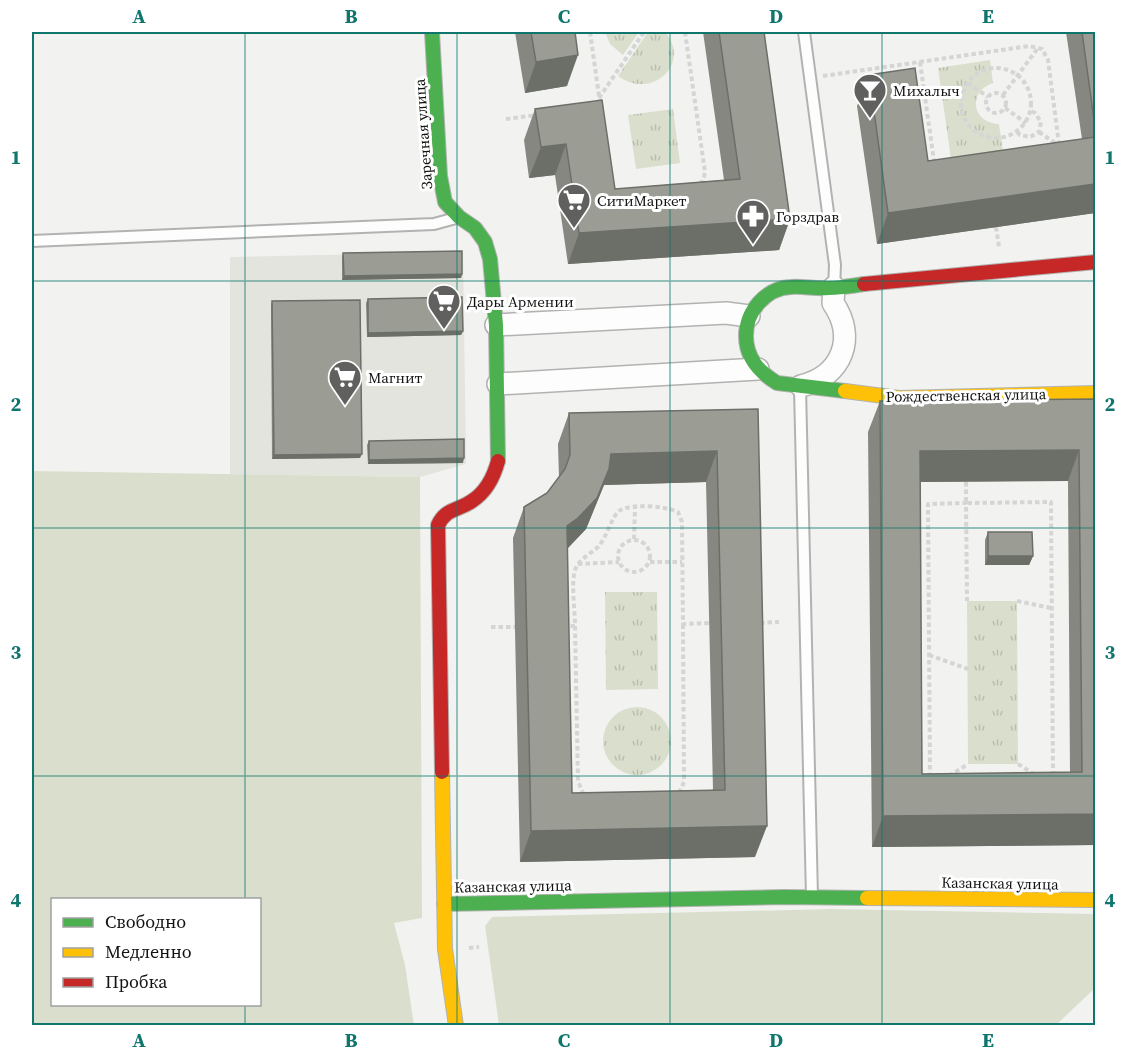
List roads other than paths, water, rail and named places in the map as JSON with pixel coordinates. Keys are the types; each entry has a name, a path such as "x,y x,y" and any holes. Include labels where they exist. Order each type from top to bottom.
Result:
{"street":[{"name":"Заречная улица","path":"432,32 440,176 445,202 459,218 475,228 485,242 490,259 496,325"},
{"path":"758,369 751,360 747,348 745,336 749,316 758,303 777,289 789,286 813,290 855,284 1095,262"},
{"path":"800,386 812,383 832,370 843,349 844,324 833,303 834,288"},
{"path":"496,325 726,312 749,316"},
{"name":"Казанская улица","path":"496,325 498,463 490,483 473,501 443,515 438,525 444,904 812,898 1095,900"},
{"path":"498,384 758,369"},
{"name":"Рождественская улица","path":"758,369 767,378 777,383 899,398 1095,393"},
{"path":"444,904 445,949 456,1026"}],"lane":[{"path":"804,32 836,265 834,288"},
{"path":"32,241 434,224 459,218"},
{"path":"800,386 812,898"}],"place":[{"name":"Михалыч","path":"870,119"},
{"name":"СитиМаркет","path":"574,229"},
{"name":"Горздрав","path":"753,245"},
{"name":"Дары Армении","path":"444,330"},
{"name":"Магнит","path":"345,406"}]}
